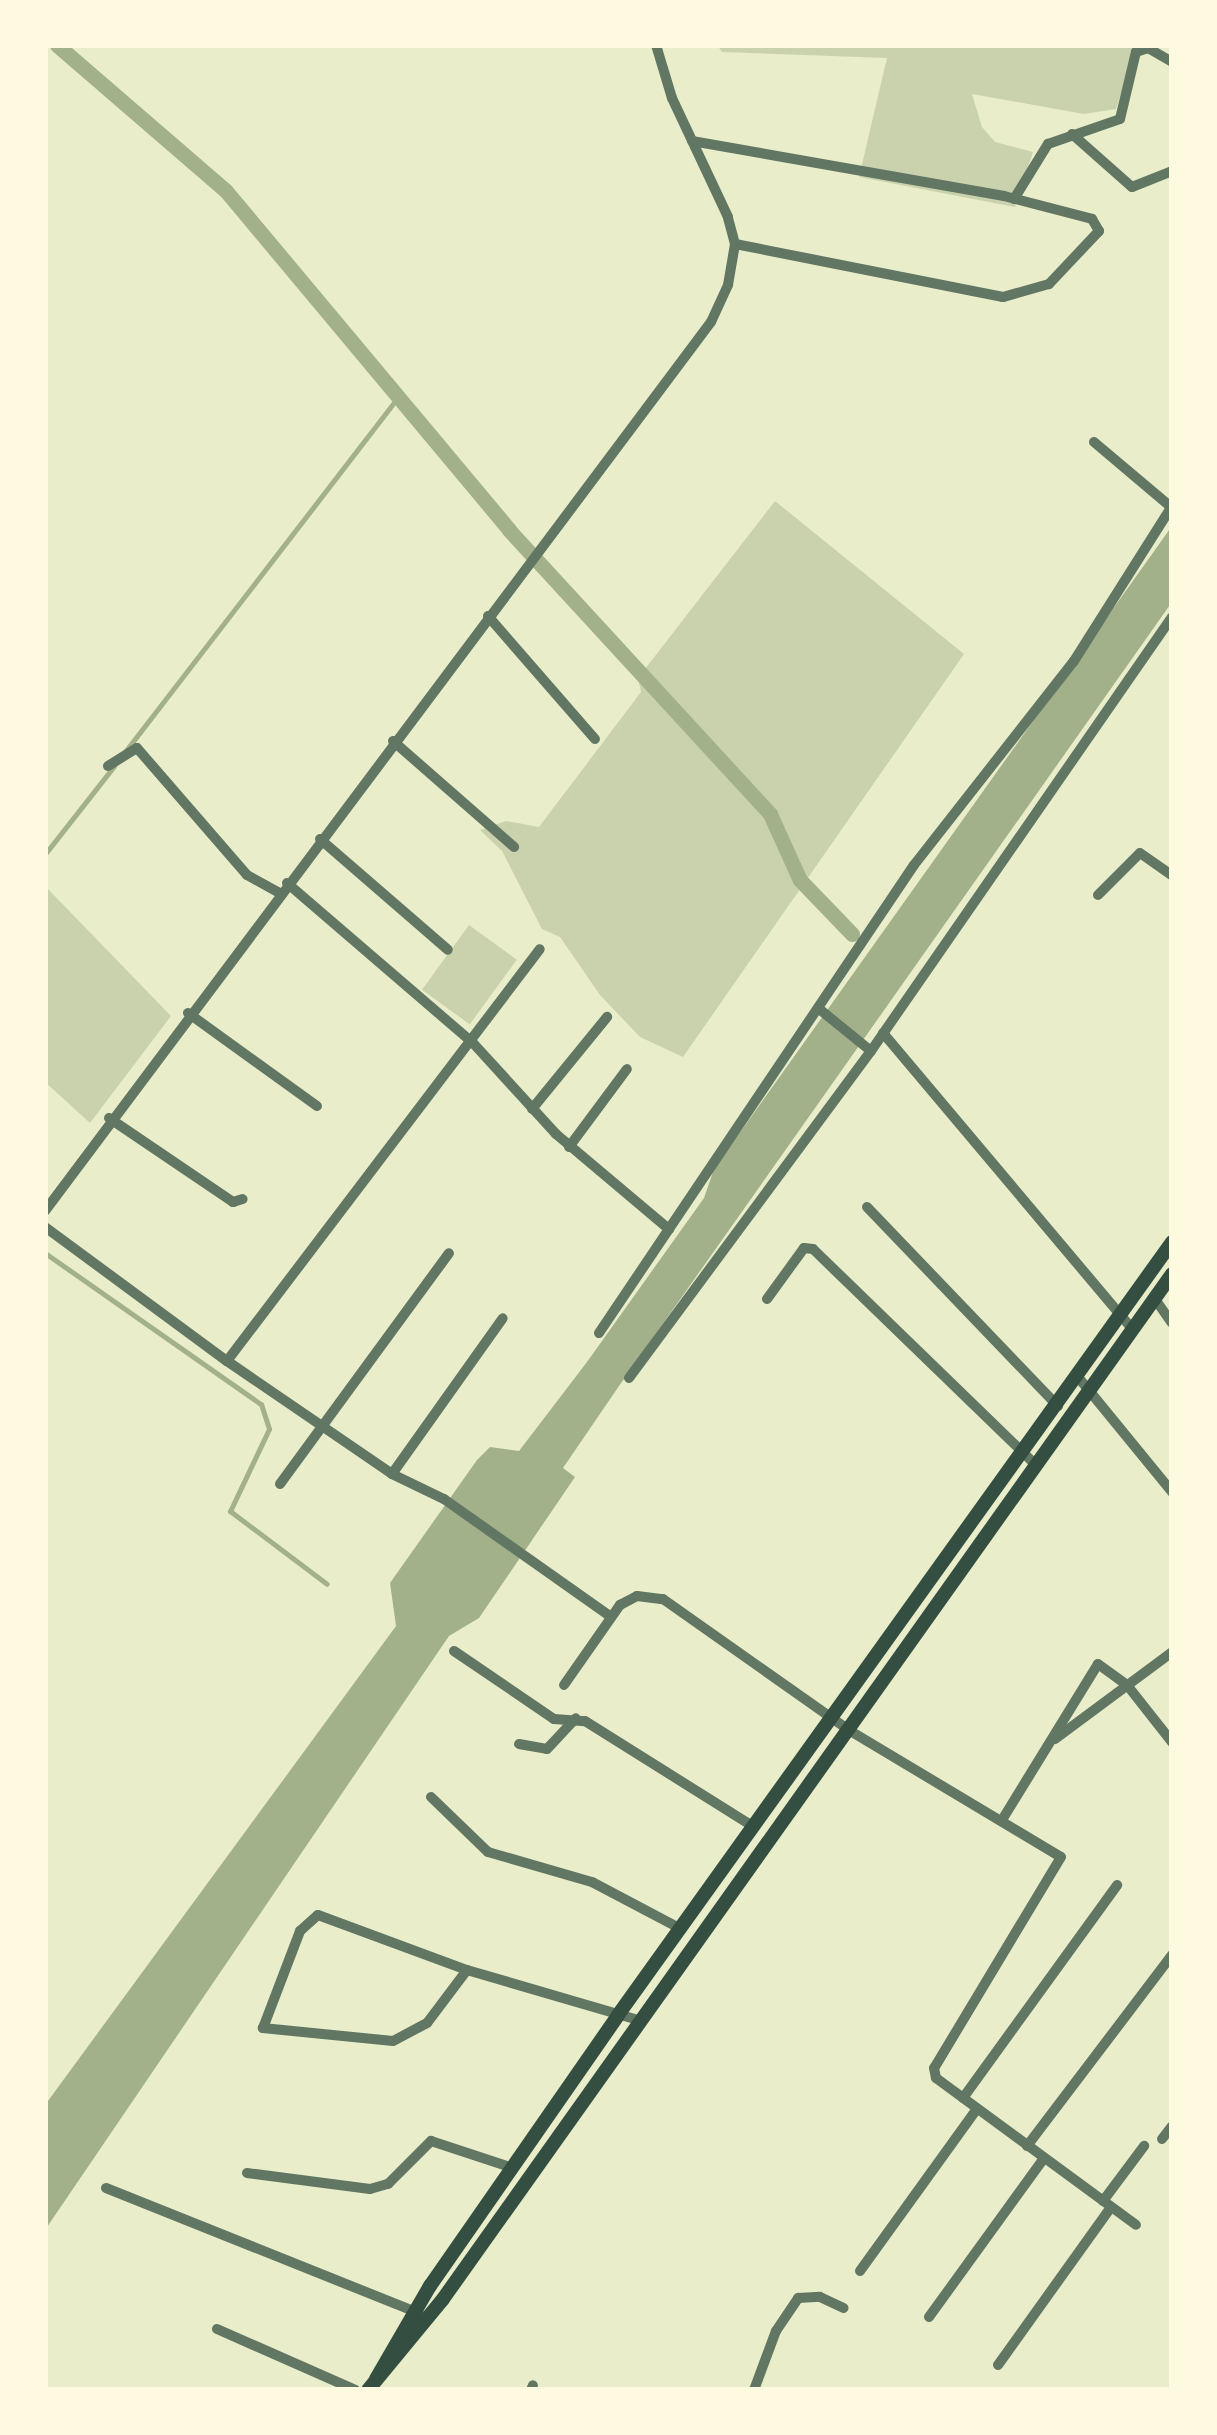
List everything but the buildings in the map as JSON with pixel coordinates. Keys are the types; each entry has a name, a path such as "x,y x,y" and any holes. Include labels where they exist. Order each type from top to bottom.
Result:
{"main road":[{"path":"421,2314 513,2168 618,2015 1172,1242"},
{"path":"372,2384 641,2021 1172,1274"}],"street":[{"path":"45,1212 109,1118 711,322 728,285 735,244 656,45"},
{"path":"1014,199 1048,144 1120,119 1140,48 1172,62"},
{"path":"1072,134 1132,187 1172,171"},
{"path":"692,141 1014,199 1098,226 1049,284 1020,296 735,244"},
{"path":"600,1334 940,828 1074,661 1172,507 1094,442"},
{"path":"488,616 595,738"},
{"path":"629,1378 867,1048 883,1033 1172,617"},
{"path":"393,741 514,847"},
{"path":"108,766 137,748 247,875 279,893"},
{"path":"320,839 448,950"},
{"path":"1098,895 1140,853 1172,875"},
{"path":"287,882 473,1043 569,1147 669,1229"},
{"path":"227,1361 473,1043 540,948"},
{"path":"820,1010 867,1048"},
{"path":"188,1013 317,1106"},
{"path":"532,1108 606,1017"},
{"path":"883,1033 1132,1330"},
{"path":"569,1147 627,1069"},
{"path":"109,1118 232,1202 244,1199"},
{"path":"867,1207 1058,1406"},
{"path":"45,1228 227,1361 392,1474 444,1499 611,1617"},
{"path":"767,1299 804,1248 813,1249 1037,1466"},
{"path":"280,1484 450,1252"},
{"path":"1154,1299 1172,1323"},
{"path":"392,1474 503,1318"},
{"path":"1078,1377 1172,1492"},
{"path":"564,1685 611,1617 630,1598 663,1599 830,1718 1061,1857 934,2068 936,2078 1136,2225"},
{"path":"454,1651 554,1719 576,1717 754,1827"},
{"path":"1050,1742 1172,1652"},
{"path":"1002,1820 1098,1664 1127,1685 1172,1742"},
{"path":"519,1744 546,1749 576,1717"},
{"path":"430,1797 488,1852 592,1882 681,1929"},
{"path":"963,2098 1117,1885"},
{"path":"467,1970 427,2022 393,2041 263,2028 300,1930 318,1915 467,1970 641,2021"},
{"path":"1027,2146 1172,1955"},
{"path":"860,2271 977,2109"},
{"path":"1162,2140 1172,2126"},
{"path":"248,2173 370,2188 388,2184 430,2141 513,2168"},
{"path":"998,2365 1144,2146"},
{"path":"929,2317 1044,2158"},
{"path":"106,2188 421,2314"},
{"path":"754,2390 776,2331 798,2298 820,2297 844,2308"},
{"path":"218,2329 355,2390"}],"shaded area":[{"path":"717,45 1136,45 1116,109 1084,114 972,94 982,127 995,142 1033,152 1015,207 859,177 887,58 722,52"},
{"path":"775,501 964,654 683,1057 640,1037 600,995 560,937 542,929 502,851 480,830 506,821 539,827 641,692 638,678"},
{"path":"1172,526 1172,602 563,1468 575,1477 479,1618 449,1636 45,2230 45,2105 396,1626 390,1583 477,1460 490,1447 519,1451 587,1362 704,1198 714,1169"},
{"path":"45,886 171,1016 90,1123 45,1082"},
{"path":"469,925 517,960 470,1024 422,990"}],"waterway":[{"path":"57,45 226,191 509,530 770,814 800,880 852,934"},
{"path":"124,753 401,393"},
{"path":"45,854 114,766"},
{"path":"45,1253 261,1404 269,1429 230,1511 327,1584"}]}
